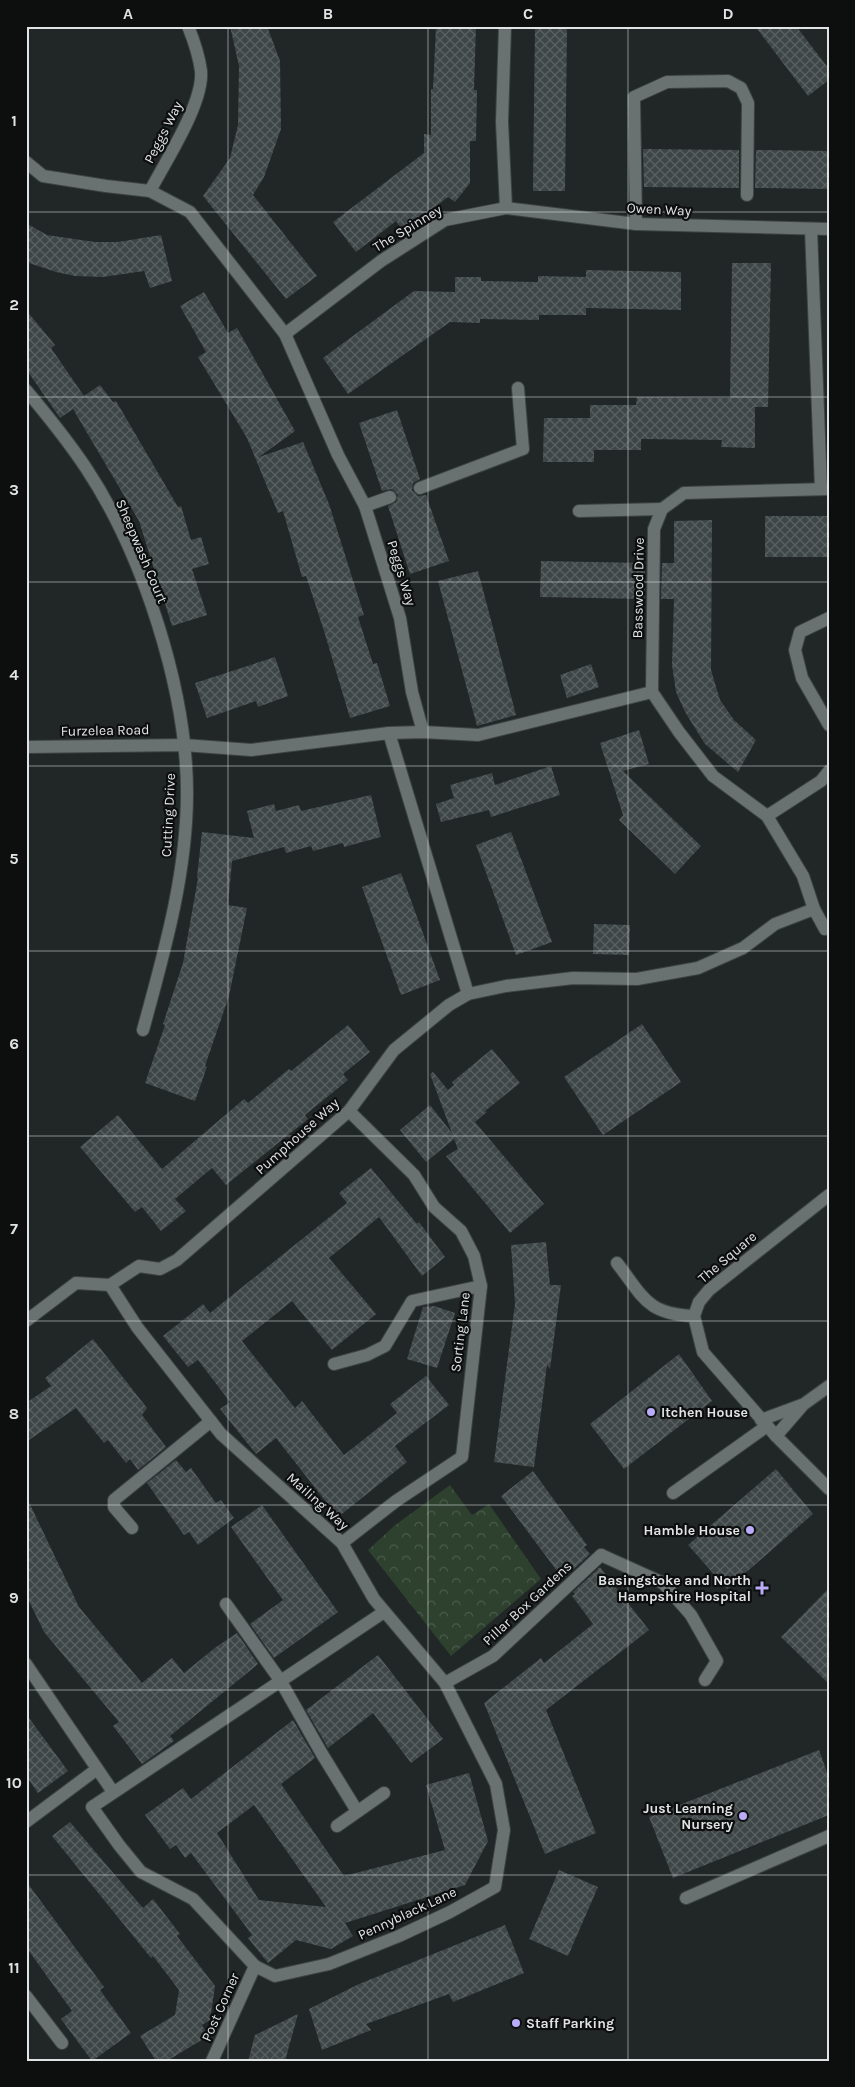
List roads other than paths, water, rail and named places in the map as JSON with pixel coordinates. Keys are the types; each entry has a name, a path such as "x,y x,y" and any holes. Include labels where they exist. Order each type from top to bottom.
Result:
{"street":[{"name":"Peggs Way","path":"150,191 191,114 198,93 201,72 196,48 188,26"},
{"path":"505,26 502,122 506,208"},
{"path":"636,224 634,97 667,82 728,82 742,88 748,103 747,195"},
{"name":"Peggs Way","path":"26,162 43,176 150,191 190,212 285,334 338,455 365,506 400,618 412,692 423,732"},
{"name":"Owen Way","path":"506,208 636,224 829,230"},
{"name":"The Spinney","path":"285,334 381,260 445,220 506,208"},
{"path":"579,510 662,509 684,493 825,489 811,229"},
{"path":"420,488 523,449 518,388"},
{"name":"Sheepwash Court","path":"26,390 54,424 86,469 111,512 136,566 161,634 178,702 184,744"},
{"path":"365,506 390,497"},
{"name":"Basswood Drive","path":"652,692 654,529 662,509"},
{"path":"829,618 800,632 795,650 802,678 829,725"},
{"path":"184,744 251,750 389,733 423,732 478,735 652,692 679,732 713,776 767,816 803,876 814,909 825,929 829,928"},
{"path":"389,733 468,994"},
{"name":"Furzelea Road","path":"26,747 184,744"},
{"name":"Cutting Drive","path":"143,1030 171,925 183,846 187,793 184,744"},
{"path":"767,816 821,781 829,771"},
{"name":"Pumphouse Way","path":"110,1285 139,1266 160,1269 177,1260 349,1111 394,1050 448,1005 468,994 506,986 573,978 637,979 698,968 744,948 775,924 814,909"},
{"name":"Sorting Lane","path":"342,1543 396,1501 462,1458 481,1286 474,1256 460,1231 434,1207 414,1175 349,1111"},
{"name":"The Square","path":"694,1316 699,1302 709,1290 829,1195"},
{"path":"617,1263 645,1300 657,1310 672,1315 694,1316 703,1352 764,1423 829,1489"},
{"path":"26,1321 76,1284 110,1285"},
{"name":"Mailing Way","path":"110,1285 137,1328 221,1434 342,1543 374,1599 384,1612"},
{"path":"334,1364 367,1355 385,1346 412,1301 481,1286"},
{"path":"673,1493 764,1423 804,1404 829,1386"},
{"path":"776,1436 804,1404"},
{"path":"132,1528 114,1507 114,1500 211,1421"},
{"name":"Pillar Box Gardens","path":"444,1683 493,1656 601,1555 663,1583 691,1616 717,1661 705,1680"},
{"path":"226,1604 280,1680 357,1811"},
{"path":"26,1664 114,1792 384,1612"},
{"name":"Pennyblack Lane","path":"114,1792 92,1807 141,1872 193,1899 255,1966 275,1976 329,1964 400,1936 450,1912 495,1887 504,1830 496,1784 444,1683 384,1612"},
{"path":"26,1822 98,1769"},
{"path":"337,1826 384,1793"},
{"path":"686,1898 829,1836"},
{"name":"Post Corner","path":"212,2061 255,1966"},
{"path":"26,1996 62,2043"}],"place":[{"name":"Itchen House","path":"651,1412"},
{"name":"Hamble House","path":"750,1530"},
{"name":"Basingstoke and North Hampshire Hospital","path":"762,1588"},
{"name":"Just Learning Nursery","path":"743,1816"},
{"name":"Staff Parking","path":"516,2023"}]}
